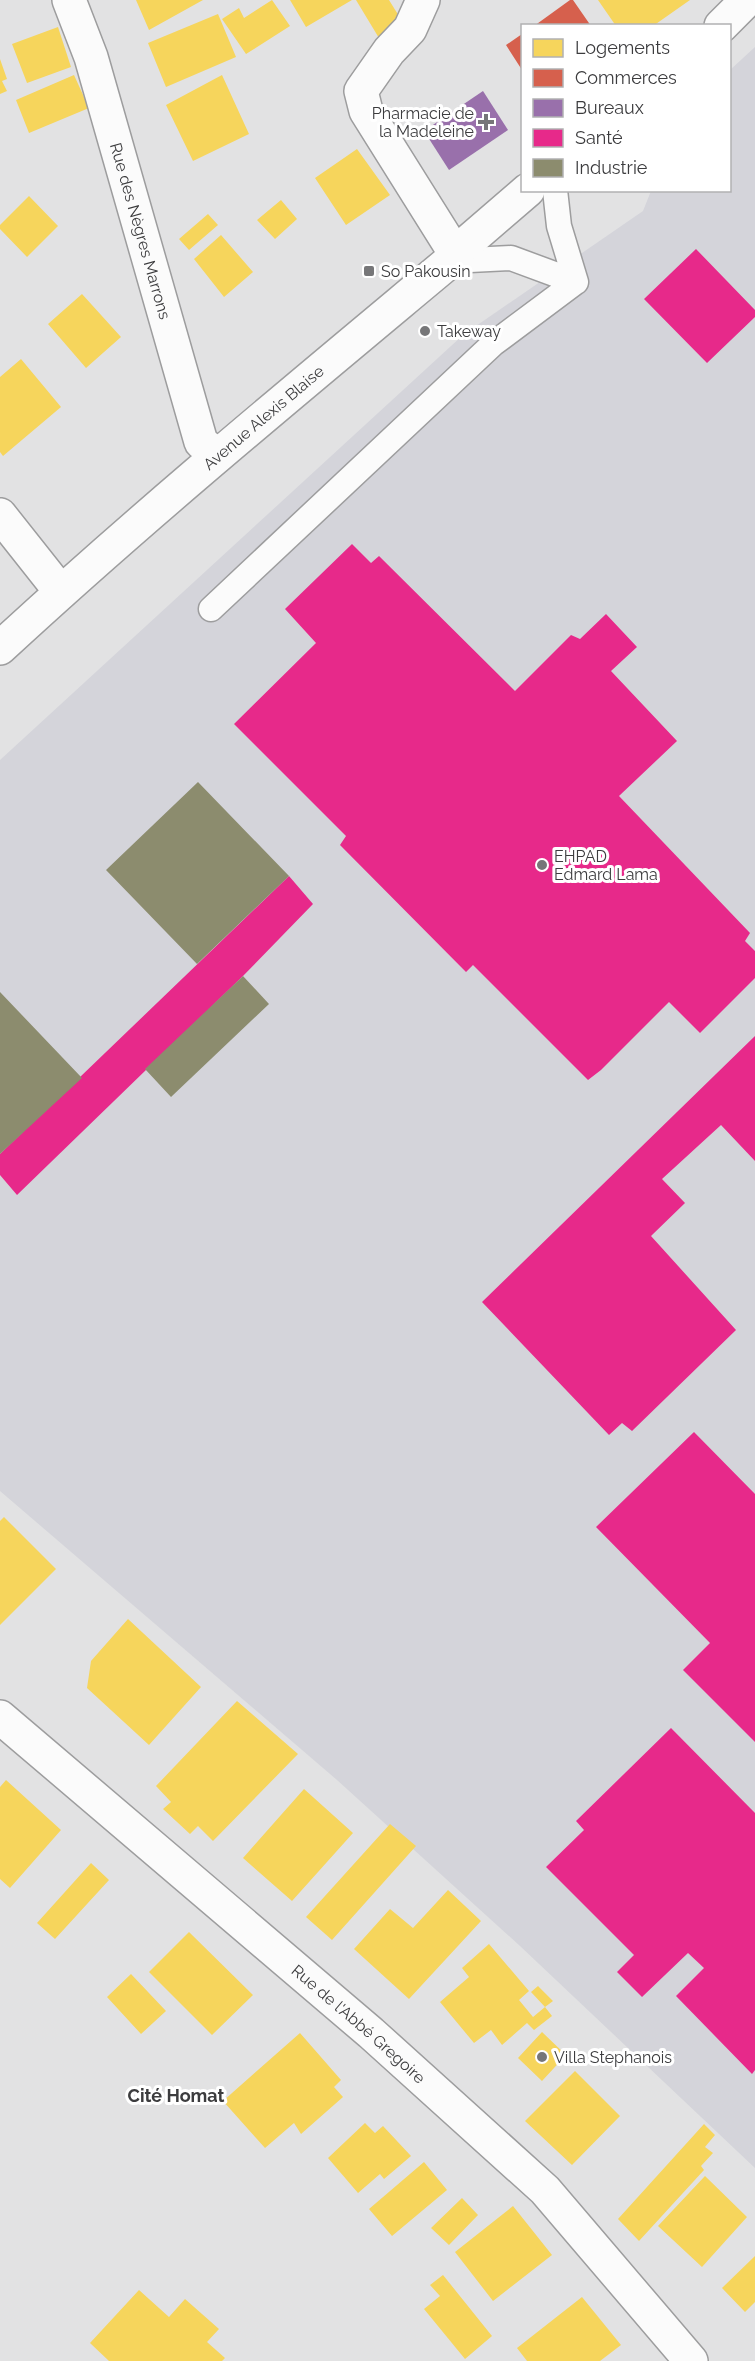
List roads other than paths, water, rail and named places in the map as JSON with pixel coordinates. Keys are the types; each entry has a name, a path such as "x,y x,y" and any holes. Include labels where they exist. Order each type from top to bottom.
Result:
{"street":[{"name":"Rue des Nègres Marrons","path":"69,0 91,57 201,442 217,456"},
{"path":"423,0 410,29 389,51 361,91 366,111 452,257"},
{"path":"723,24 747,0"},
{"name":"Avenue Alexis Blaise","path":"0,648 217,456 526,192"},
{"path":"0,515 61,592"},
{"name":"Rue de l'Abbé Gregoire","path":"0,1717 371,2033 545,2190 691,2361"}],"lane":[{"path":"555,192 559,226 576,282"},
{"path":"452,257 511,258 576,282"},
{"path":"211,609 493,344 576,282"}],"place":[{"name":"Pharmacie de la Madeleine","path":"486,122"},
{"name":"So Pakousin","path":"369,271"},
{"name":"Takeway","path":"425,331"},
{"name":"EHPAD Edmard Lama","path":"542,865"},
{"name":"Villa Stephanois","path":"542,2057"}],"district":[{"name":"Cité Homat","path":"176,2096"}]}
